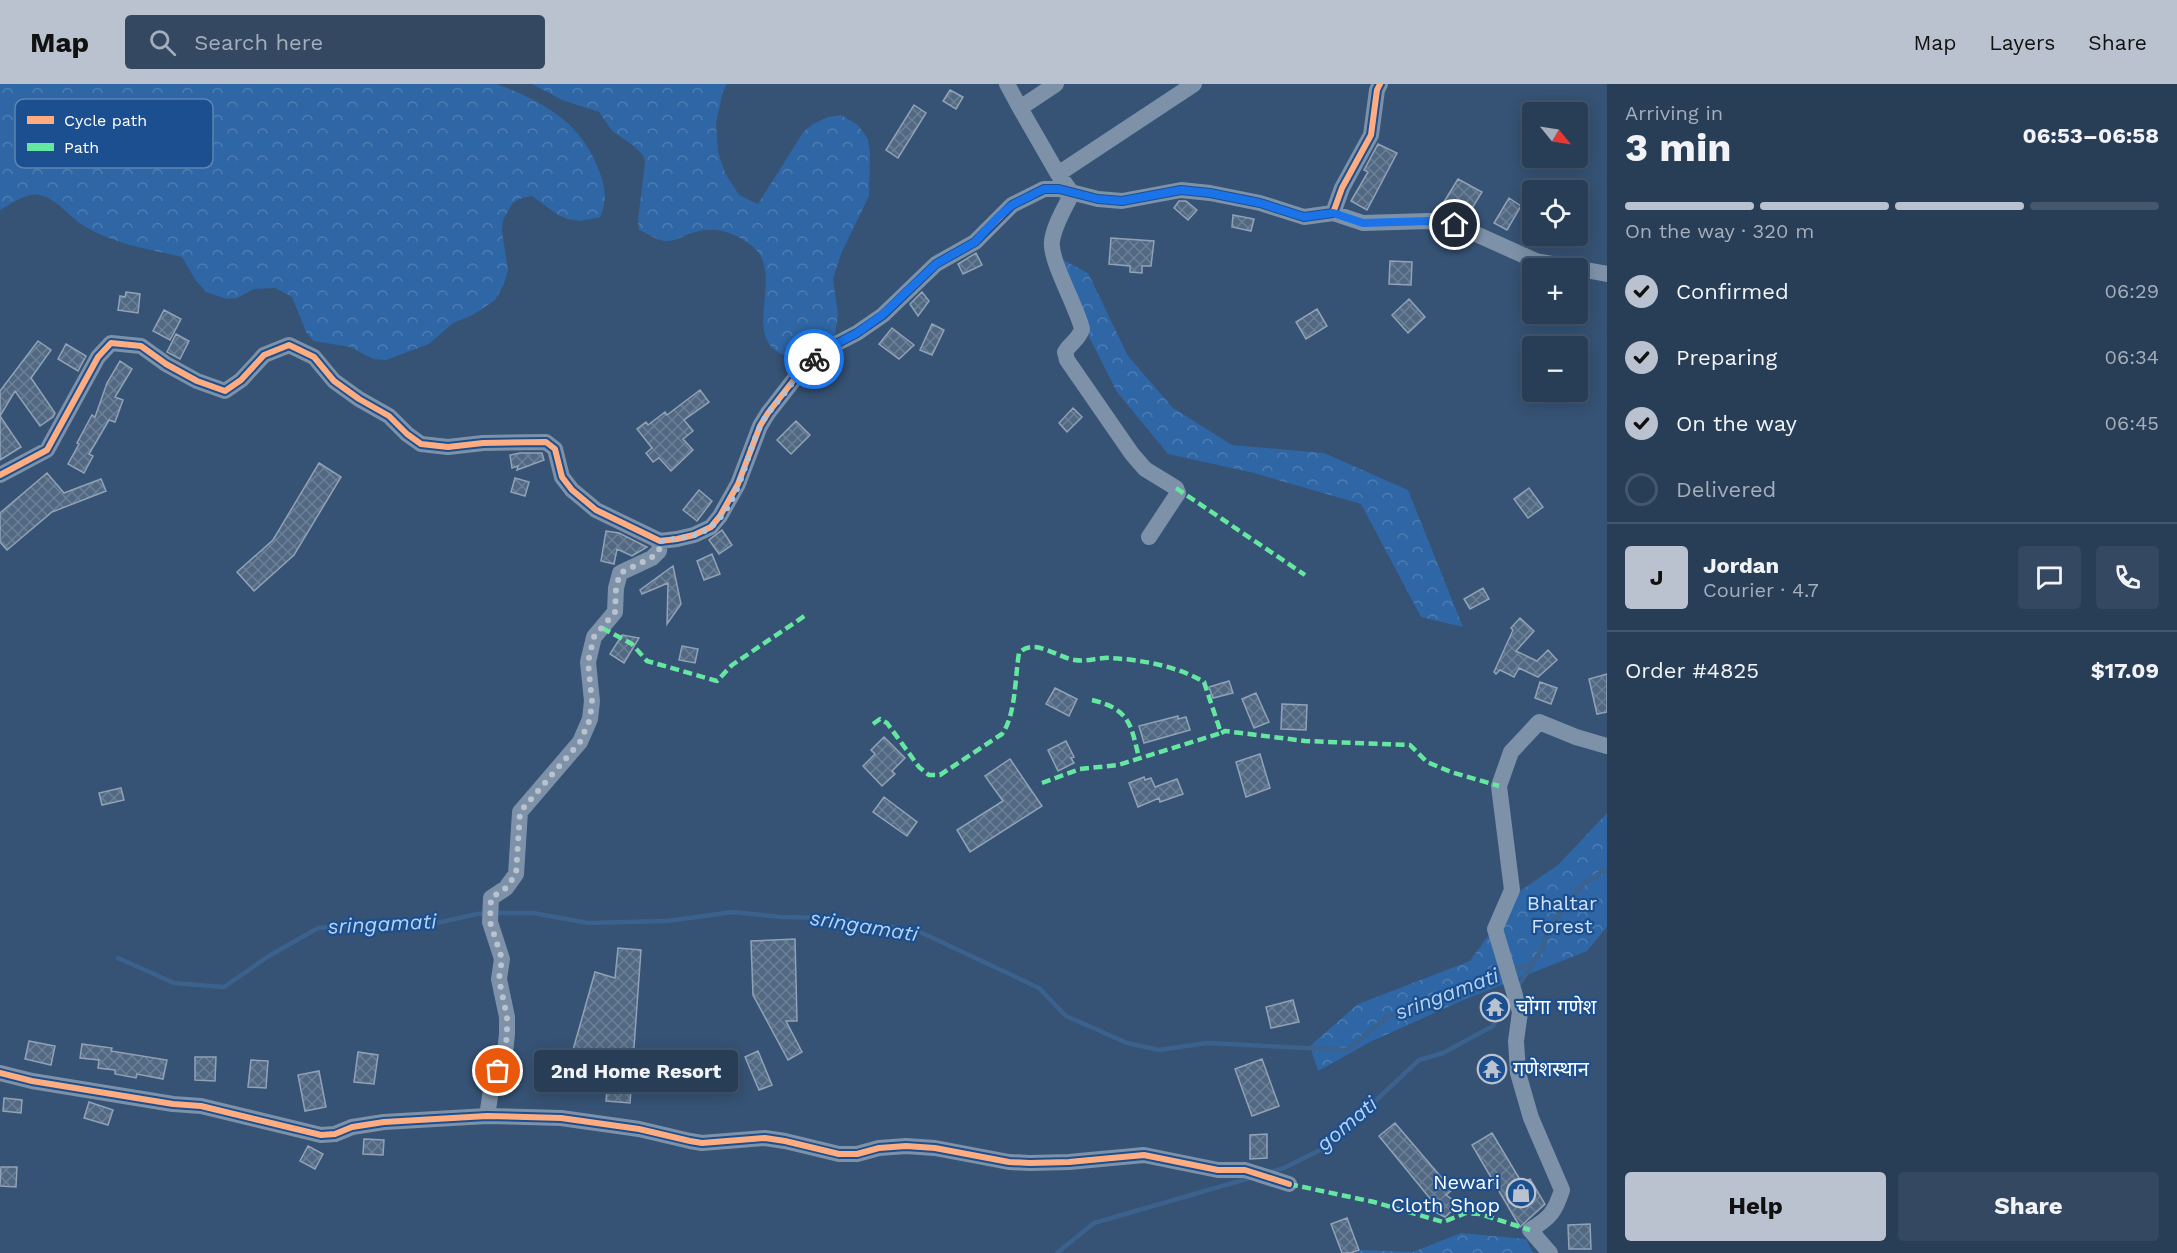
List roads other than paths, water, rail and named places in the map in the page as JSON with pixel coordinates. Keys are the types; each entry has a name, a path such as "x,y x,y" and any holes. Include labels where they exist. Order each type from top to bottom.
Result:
{"street":[{"path":"1007,84 1058,174 1072,193"},
{"path":"1020,108 1056,84"},
{"path":"1333,213 1342,188 1371,135 1377,90 1380,84"},
{"path":"1058,174 1185,87"},
{"path":"0,475 47,450 98,357 111,343 141,346 165,364 196,381 225,391 241,380 264,355 289,345 314,357 334,381 389,416 406,434 421,444 448,447 483,443 546,442 555,449 562,477 572,490 596,510 660,541 694,535 711,527 728,505 760,426 768,412 803,368 830,347 857,333 882,315 936,264 975,242 1012,205 1044,189 1059,189 1122,201 1181,190 1260,203 1304,217 1333,213 1363,223 1429,221 1455,225 1536,261 1607,274"},
{"path":"1072,193 1060,215 1051,242 1057,266 1082,329 1079,338 1069,345 1065,352 1067,360 1132,454 1145,469 1176,488 1178,493 1149,537"},
{"path":"487,1116 490,1090 505,1052 507,1034 507,1017 499,979 502,959 490,922 491,898 506,888 516,874 520,812 580,742 586,727 592,701 588,662 594,637 615,612 616,588 620,573 651,558 659,551 660,541"},
{"path":"1550,1253 1530,1230 1545,1221 1555,1210 1562,1190 1531,1118 1518,1073 1516,1041 1520,1012 1495,929 1512,890 1499,786 1511,752 1539,722 1576,737 1607,746"},
{"path":"0,1073 32,1081 173,1104 201,1106 321,1136 335,1134 352,1127 384,1122 487,1116 561,1118 601,1123 702,1143 765,1138 839,1154 857,1154 879,1148 906,1146 935,1148 1010,1162 1069,1162 1144,1155 1218,1170 1245,1170 1289,1184"}],"waterway":[{"name":"sringamati","path":"495,913 533,913 588,923 667,921 733,912 781,917 837,918 918,931 1039,988 1066,1016 1127,1043 1159,1050 1207,1043 1347,1050 1387,1017 1424,1007 1466,989 1490,975 1532,965 1542,949 1550,926 1583,884 1607,869"},
{"name":"sringamati","path":"118,958 174,983 224,987 269,956 318,928 369,924 432,924 487,913"},
{"name":"gomati","path":"1517,988 1532,965"},
{"name":"gomati","path":"1270,1172 1284,1168 1326,1147 1419,1060 1443,1053 1493,1026 1511,998"},
{"name":"gomati","path":"1057,1253 1094,1223 1250,1178"}],"place":[{"name":"चोंगा गणेश","path":"1495,1007"},
{"name":"गणेशस्थान","path":"1492,1069"},
{"name":"2nd Home Resort","path":"498,1071"},
{"name":"Newari Cloth Shop","path":"1521,1193"}],"park label":[{"name":"Bhaltar Forest","path":"1562,914"}]}
